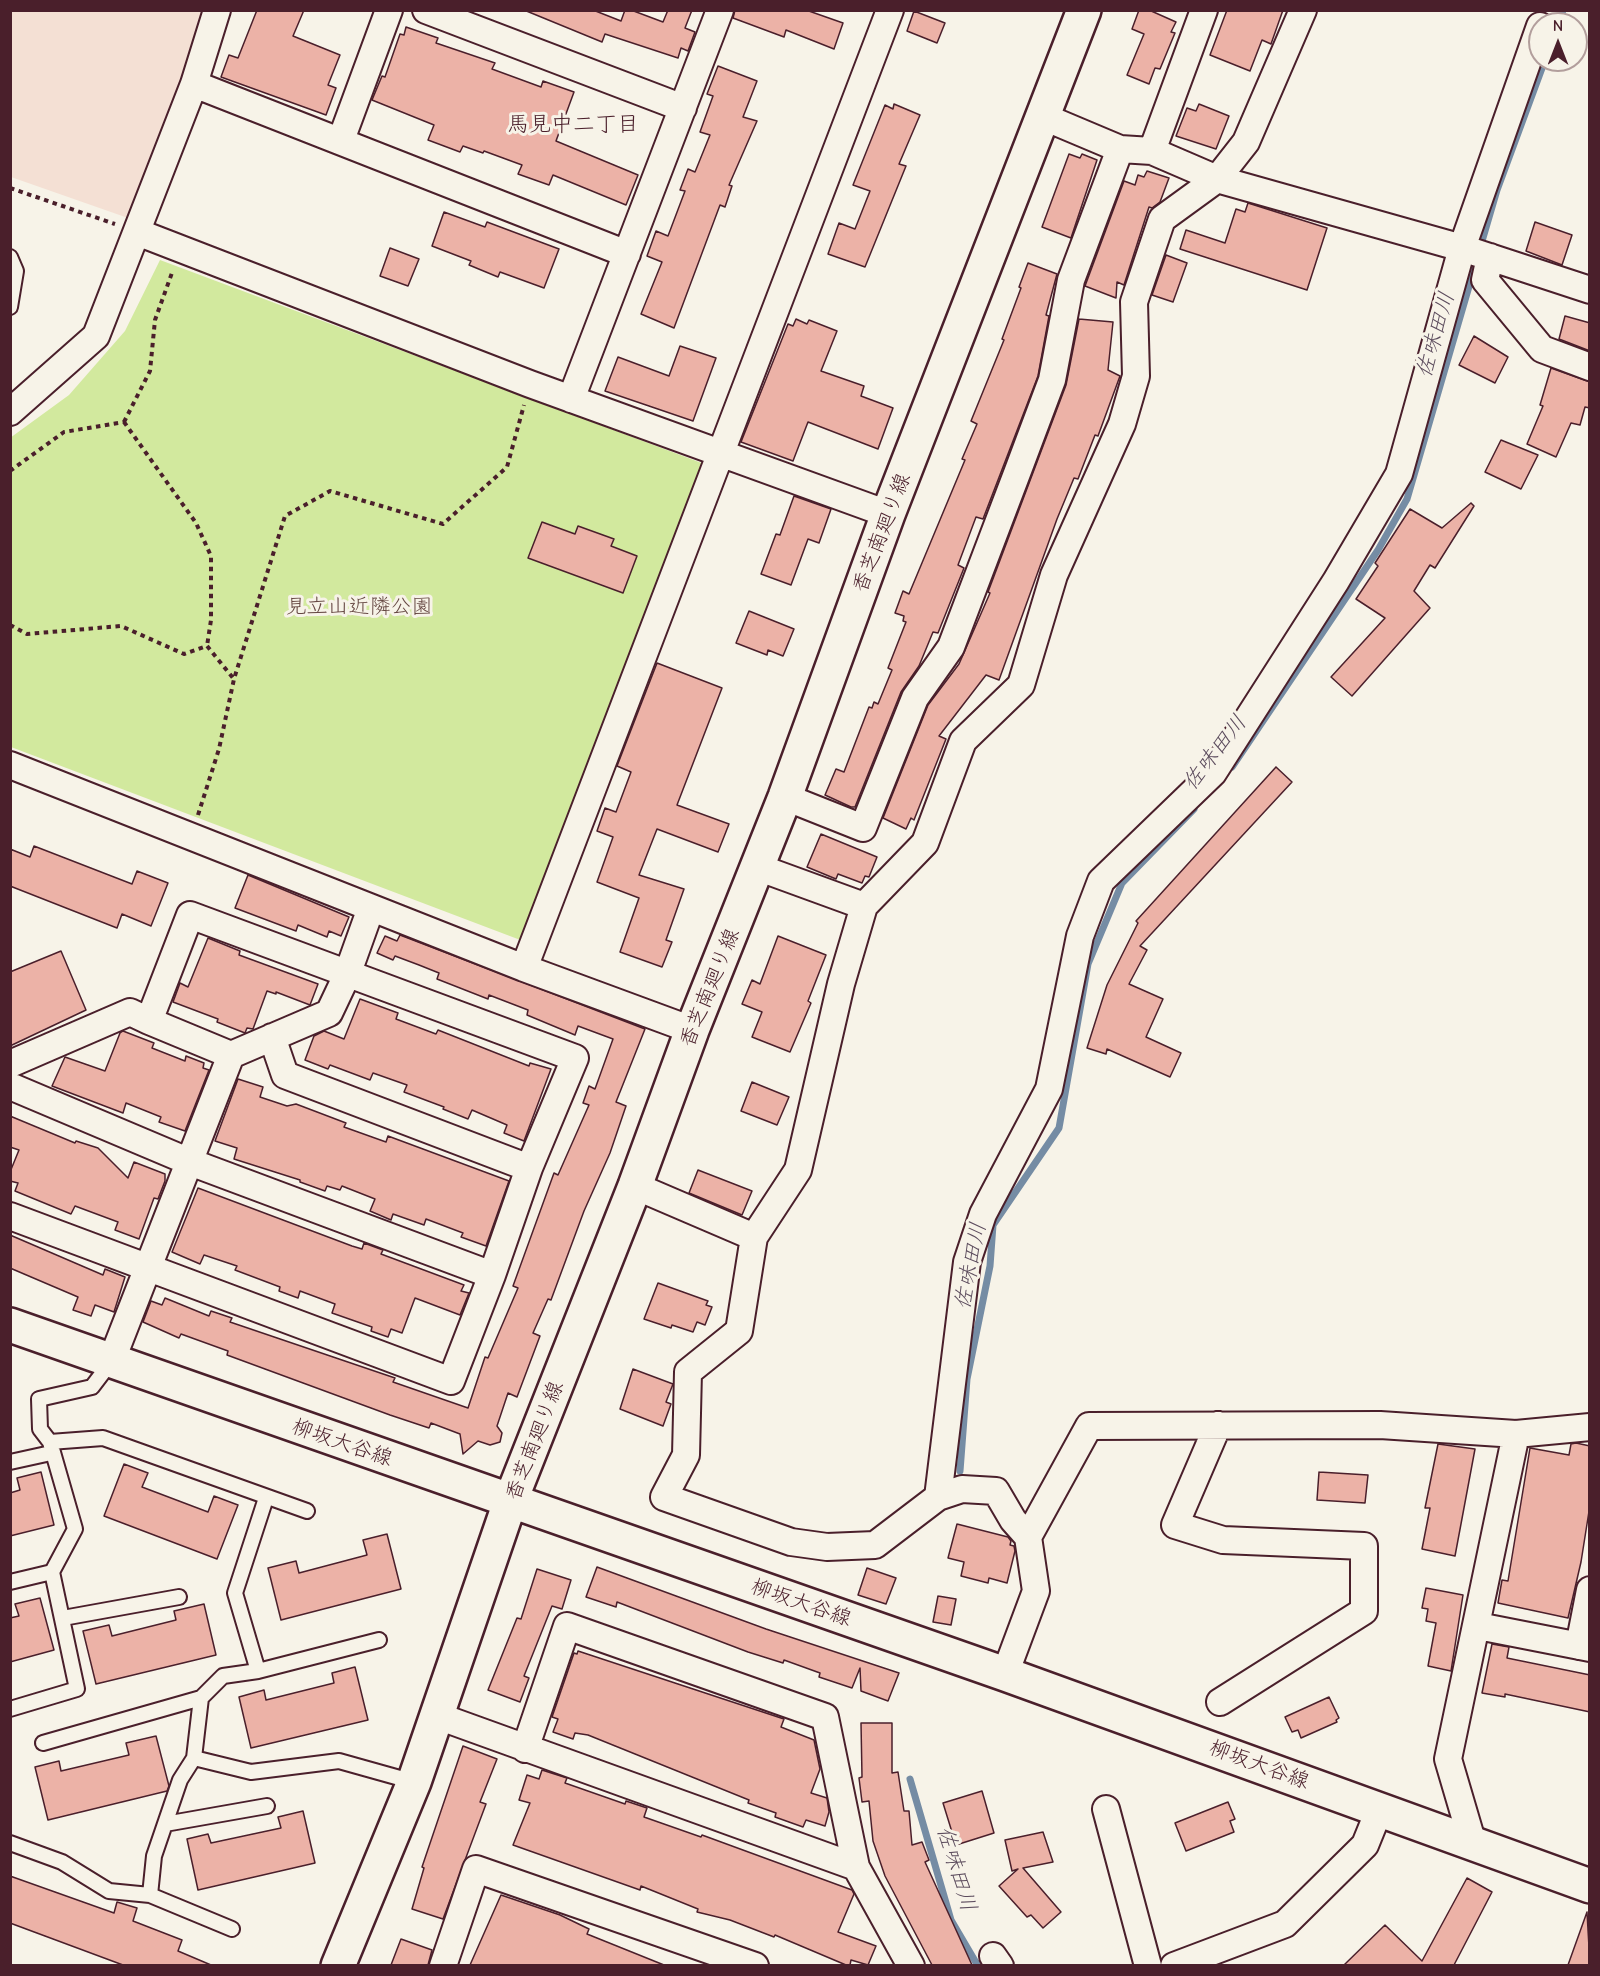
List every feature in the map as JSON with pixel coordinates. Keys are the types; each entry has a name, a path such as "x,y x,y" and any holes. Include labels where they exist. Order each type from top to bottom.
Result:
{"street":[{"path":"11,412 96,336 194,84 217,10"},
{"path":"341,140 389,10"},
{"path":"426,10 683,108"},
{"path":"571,399 720,10"},
{"path":"524,968 890,10"},
{"name":"香芝南廻り線","path":"338,1965 414,1782 435,1715 510,1502 635,1186 692,1030 785,797 888,514 1084,10"},
{"path":"1152,151 1204,10"},
{"path":"1005,1674 1036,1591 1028,1537 1013,1520 996,1491 962,1489 938,1497 875,1545 827,1547 791,1542 664,1497 686,1455 688,1372 739,1331 754,1237 798,1170 840,984 864,906 925,843 963,741 1021,685 1054,575 1122,424 1136,376 1134,302 1162,219 1217,178 1246,142 1304,10"},
{"path":"938,1497 967,1263 983,1214 1049,1089 1080,936 1101,881 1214,773 1336,581 1399,474 1462,248 1528,59"},
{"path":"194,84 627,254"},
{"path":"1044,117 1120,149 1152,151 1217,178 1462,248 1590,290"},
{"path":"785,797 863,828 915,698 951,647 1024,457 1052,380 1071,280 1120,149"},
{"path":"137,232 530,384 888,514"},
{"path":"1490,257 1485,280 1542,349 1590,367"},
{"path":"10,765 524,968 692,1030"},
{"path":"758,867 864,906"},
{"path":"111,1362 149,1270 231,1055 329,1013 347,975 371,908"},
{"path":"10,1216 149,1270 451,1381 492,1275 529,1168 575,1058 190,915 149,1021"},
{"path":"10,1064 130,1012 231,1055"},
{"path":"272,1037 285,1075 529,1168"},
{"path":"10,1086 190,1162 492,1275"},
{"path":"635,1186 754,1237"},
{"name":"柳坂大谷線","path":"10,1325 1005,1674 1590,1886"},
{"path":"1218,1425 1175,1525 1223,1540 1365,1546 1364,1611 1220,1702"},
{"path":"1028,1537 1089,1426 1380,1425 1516,1434 1590,1427"},
{"path":"1473,1844 1448,1759 1478,1626 1516,1434"},
{"path":"1478,1626 1584,1647 1590,1590"},
{"path":"525,1749 567,1626 825,1717 856,1867 904,1963"},
{"path":"435,1715 856,1867"},
{"path":"1173,1965 1285,1924 1365,1845 1380,1808"},
{"path":"1106,1809 1148,1965"},
{"path":"443,1965 476,1869 755,1965"}],"lane":[{"path":"10,257 16,271 10,307"},
{"path":"10,1709 76,1689 52,1572 75,1529 50,1447 40,1429 39,1399 92,1387 111,1362"},
{"path":"10,1462 50,1447 104,1438 266,1498 308,1511"},
{"path":"258,1671 235,1593 266,1498"},
{"path":"10,1582 52,1572"},
{"path":"63,1618 179,1597"},
{"path":"43,1743 201,1698 223,1676 258,1671 379,1640"},
{"path":"150,1895 154,1856 180,1780 194,1758 201,1698"},
{"path":"194,1758 251,1772 339,1761 414,1782"},
{"path":"165,1824 267,1806"},
{"path":"10,1843 62,1862 109,1891 150,1895 232,1929"}],"path":[{"path":"10,188 137,232"},
{"path":"124,422 150,371 154,320 175,265"},
{"path":"192,835 219,748 234,679 285,516 330,491 443,524 507,467 530,384"},
{"path":"124,422 196,523 211,556 211,620 207,646 234,679"},
{"path":"10,471 64,432 124,422"},
{"path":"10,625 27,634 121,626 184,654 207,646"}],"shaded area":[{"path":"11,11 204,11 148,179 128,218 11,177"}],"green space":[{"name":"見立山近隣公園","path":"160,260 707,465 523,941 11,747 10,438 69,395 125,331"}],"building":[{"path":"257,10 304,10 293,36 340,55 328,85 336,88 326,115 221,77 229,55 238,58"},
{"path":"524,10 593,10 621,21 625,10 631,10 663,22 668,10 692,10 685,28 695,32 688,51 681,48 678,58 605,34 602,42"},
{"path":"735,10 806,10 843,23 834,49 786,30 784,37 733,18"},
{"path":"1139,10 1149,10 1176,22 1171,32 1175,33 1160,69 1155,68 1149,84 1127,75 1144,34 1132,29"},
{"path":"1227,10 1283,10 1271,44 1262,40 1250,71 1210,55"},
{"path":"914,11 945,23 937,43 907,31"},
{"path":"406,27 438,38 436,43 495,63 492,69 541,87 543,81 574,92 556,141 638,175 626,205 553,175 549,185 518,174 522,165 484,151 483,153 463,146 460,152 428,140 434,125 372,100 382,76 385,77 400,34 404,35"},
{"path":"718,66 757,81 743,117 757,121 729,185 732,186 725,207 720,205 674,328 641,314 662,262 647,256 656,231 668,236 685,191 680,190 688,169 695,172 710,135 700,132 713,96 707,94"},
{"path":"894,104 920,115 899,164 906,166 865,267 828,254 839,223 855,229 870,191 853,185 885,105 893,109"},
{"path":"1199,104 1229,116 1216,149 1176,136 1187,108 1196,111"},
{"path":"1069,154 1080,158 1082,154 1097,160 1071,238 1042,227"},
{"path":"1147,171 1169,178 1160,202 1152,208 1149,207 1124,285 1117,282 1116,298 1085,286 1124,181 1135,185 1138,175 1144,177"},
{"path":"1248,203 1327,228 1307,290 1180,249 1186,230 1225,243 1236,209 1245,212"},
{"path":"444,212 485,227 487,222 559,249 544,288 500,272 498,277 469,265 471,261 432,246"},
{"path":"1535,222 1572,235 1562,265 1526,251"},
{"path":"390,248 419,259 408,286 380,276"},
{"path":"1166,255 1187,263 1173,302 1152,295"},
{"path":"1028,263 1057,274 1046,315 1049,316 1038,376 983,519 976,517 958,565 964,568 938,633 933,632 919,666 901,692 855,807 851,807 825,795 836,769 844,772 869,707 872,708 874,702 878,704 892,670 888,668 906,622 903,621 904,616 895,613 903,591 909,594 965,460 962,459 977,424 971,421 1004,340 1002,339"},
{"path":"1565,316 1590,323 1590,351 1559,339"},
{"path":"796,319 807,324 809,320 837,331 821,371 864,386 861,396 893,408 878,449 808,422 793,461 741,442 788,324 793,326"},
{"path":"1079,319 1113,322 1108,370 1120,376 1098,436 1095,435 1078,479 1074,478 1057,519 999,680 986,675 939,736 946,739 914,820 911,818 906,829 883,818 928,705 959,664 990,593 988,592 1066,385"},
{"path":"1474,336 1508,357 1495,383 1459,365"},
{"path":"680,346 716,358 693,421 605,391 618,357 669,376"},
{"path":"1551,368 1590,382 1590,408 1585,407 1580,425 1571,423 1556,457 1527,444 1543,406 1540,405"},
{"path":"1501,440 1538,455 1521,489 1485,472"},
{"path":"794,496 831,509 819,543 808,539 791,585 761,574 776,534 780,535"},
{"path":"1471,503 1474,506 1435,568 1430,565 1414,591 1430,608 1352,696 1331,677 1385,618 1356,599 1378,566 1375,563 1410,509 1442,528"},
{"path":"542,522 575,534 578,526 614,539 611,546 637,556 623,593 528,558"},
{"path":"749,611 794,629 783,656 768,650 767,655 736,643"},
{"path":"657,663 722,688 677,805 729,824 718,852 657,829 639,875 684,889 666,940 672,942 662,967 620,952 639,898 597,882 613,837 597,831 605,808 616,812 631,772 617,766"},
{"path":"1276,767 1292,782 1140,946 1147,950 1129,984 1163,999 1146,1037 1181,1053 1170,1077 1107,1049 1106,1054 1087,1048 1107,985 1138,923 1136,921"},
{"path":"821,834 877,857 869,877 865,876 862,883 838,874 836,879 807,867"},
{"path":"34,846 132,884 137,871 168,883 151,926 122,914 117,928 10,886 10,849 30,857"},
{"path":"248,875 349,917 341,936 329,931 327,937 298,925 296,931 235,908"},
{"path":"400,935 645,1029 616,1102 626,1106 610,1153 584,1211 551,1300 548,1299 533,1333 540,1336 517,1397 508,1393 497,1426 502,1433 500,1442 490,1445 478,1441 463,1454 460,1434 431,1423 429,1428 390,1415 227,1355 228,1351 181,1334 179,1338 143,1322 151,1301 162,1305 165,1298 209,1316 211,1311 232,1318 230,1322 395,1378 393,1382 468,1408 485,1357 488,1358 518,1288 513,1286 554,1173 558,1175 589,1105 583,1103 589,1086 595,1089 613,1039 578,1026 575,1035 527,1015 528,1010 489,995 488,999 437,979 439,973 395,956 393,960 377,953 385,936 397,941"},
{"path":"778,936 826,955 808,1001 811,1003 790,1052 752,1037 762,1012 742,1004 752,980 760,984"},
{"path":"208,938 240,951 239,955 318,984 310,1005 276,992 276,994 267,991 253,1029 247,1028 245,1033 217,1022 218,1019 173,1002 180,983 188,987"},
{"path":"61,951 86,1010 10,1046 10,972"},
{"path":"360,999 398,1013 396,1019 436,1034 438,1030 529,1066 530,1063 551,1069 524,1141 504,1133 507,1125 472,1110 468,1119 404,1092 407,1085 373,1073 370,1080 330,1065 328,1069 305,1060 314,1036 324,1031 344,1039"},
{"path":"123,1031 154,1043 152,1048 185,1061 186,1056 204,1063 203,1068 209,1070 185,1131 159,1122 161,1117 126,1103 123,1113 52,1086 65,1057 105,1071 120,1033"},
{"path":"238,1079 263,1087 260,1097 287,1106 296,1104 346,1123 344,1127 386,1142 388,1136 509,1181 486,1246 461,1237 463,1233 426,1219 424,1225 393,1214 391,1220 370,1211 375,1199 342,1186 340,1190 327,1186 325,1191 300,1182 300,1180 234,1159 237,1148 215,1141"},
{"path":"752,1082 789,1097 777,1125 741,1111"},
{"path":"10,1116 75,1143 76,1141 98,1148 128,1178 134,1162 165,1174 165,1181 158,1199 154,1198 139,1239 115,1230 118,1222 75,1206 71,1214 15,1191 18,1183 10,1181 10,1172 19,1150 10,1147"},
{"path":"698,1170 752,1191 742,1215 689,1193"},
{"path":"198,1188 352,1246 362,1249 364,1243 383,1250 381,1254 464,1285 461,1291 469,1293 460,1315 415,1298 402,1333 391,1329 388,1337 371,1331 372,1327 332,1313 335,1304 300,1291 298,1298 279,1291 280,1287 235,1270 237,1266 204,1255 200,1264 172,1252"},
{"path":"10,1235 103,1275 105,1269 125,1277 114,1312 95,1305 91,1316 73,1310 78,1297 10,1268"},
{"path":"658,1283 708,1301 706,1305 712,1307 705,1325 697,1322 693,1332 644,1319"},
{"path":"633,1369 673,1384 666,1402 671,1404 663,1426 620,1409"},
{"path":"1438,1444 1475,1449 1455,1556 1422,1549 1430,1508 1425,1508"},
{"path":"1571,1444 1590,1446 1590,1505 1581,1562 1568,1618 1498,1603 1502,1580 1508,1581 1530,1448 1569,1455"},
{"path":"124,1464 148,1473 142,1487 208,1512 214,1496 238,1505 217,1559 104,1516"},
{"path":"41,1472 54,1525 10,1536 10,1493 20,1490 17,1478"},
{"path":"1319,1472 1368,1475 1365,1503 1317,1500"},
{"path":"957,1524 1008,1537 1015,1551 1007,1583 989,1578 988,1583 961,1576 964,1562 948,1558"},
{"path":"387,1534 401,1589 281,1620 268,1568 296,1561 299,1573 367,1555 363,1540"},
{"path":"597,1567 766,1629 899,1673 888,1701 861,1691 860,1668 852,1688 819,1677 820,1673 784,1660 783,1663 748,1652 617,1602 616,1607 586,1597"},
{"path":"867,1568 896,1578 886,1604 858,1595"},
{"path":"537,1569 571,1580 562,1609 552,1606 524,1676 529,1678 520,1702 488,1690 517,1618 521,1619"},
{"path":"1426,1588 1463,1595 1451,1671 1428,1666 1436,1623 1426,1621 1428,1609 1422,1608"},
{"path":"938,1596 956,1599 951,1625 933,1622"},
{"path":"40,1598 54,1650 10,1662 10,1618 19,1616 15,1604"},
{"path":"204,1604 216,1655 96,1684 83,1631 109,1625 112,1636 176,1620 174,1611"},
{"path":"1492,1644 1509,1647 1507,1658 1590,1675 1590,1712 1505,1694 1505,1697 1482,1693"},
{"path":"578,1651 784,1719 781,1727 814,1740 820,1769 811,1793 827,1798 829,1812 825,1826 806,1820 803,1827 775,1817 776,1813 748,1803 749,1800 588,1735 575,1733 573,1739 553,1732 558,1719 552,1717 574,1653 577,1654"},
{"path":"355,1667 368,1720 251,1748 239,1697 264,1690 266,1700 334,1683 332,1673"},
{"path":"1329,1697 1339,1718 1337,1722 1301,1738 1298,1730 1292,1732 1285,1717"},
{"path":"861,1723 892,1723 892,1773 898,1772 904,1811 909,1811 912,1845 922,1842 929,1860 925,1862 972,1965 932,1965 885,1876 873,1841 869,1801 862,1802 859,1778 862,1777"},
{"path":"156,1736 169,1786 167,1791 48,1820 35,1767 59,1761 61,1771 129,1755 126,1743"},
{"path":"463,1746 497,1759 480,1802 486,1804 443,1919 412,1909 424,1868 422,1867"},
{"path":"542,1770 567,1778 565,1783 625,1804 626,1801 647,1808 644,1817 701,1837 702,1835 852,1890 854,1894 838,1932 876,1946 868,1965 851,1960 850,1965 846,1965 775,1935 774,1937 730,1920 697,1912 698,1909 641,1886 640,1890 513,1845 530,1803 519,1800 527,1775 539,1779"},
{"path":"982,1791 994,1833 956,1845 943,1803"},
{"path":"1228,1802 1235,1819 1230,1821 1234,1832 1186,1851 1175,1823"},
{"path":"303,1811 315,1863 198,1890 187,1839 208,1834 211,1843 281,1828 278,1817"},
{"path":"1043,1832 1053,1862 1023,1868 1061,1912 1043,1928 1031,1915 1027,1917 999,1886 1018,1869 1012,1871 1005,1840"},
{"path":"10,1876 114,1913 117,1902 137,1908 133,1921 182,1940 178,1951 211,1965 123,1965 10,1923"},
{"path":"1467,1878 1492,1892 1454,1965 1344,1965 1385,1925 1422,1961"},
{"path":"501,1895 560,1915 589,1929 587,1934 664,1965 470,1965"},
{"path":"1587,1912 1590,1965 1568,1965"},
{"path":"401,1939 432,1950 428,1965 391,1965"}],"waterway":[{"name":"佐味田川","path":"1480,248 1497,190 1541,72"},
{"name":"佐味田川","path":"1232,767 1378,550 1407,499 1477,259"},
{"name":"佐味田川","path":"960,1471 967,1379 990,1266 993,1225 1059,1128 1088,964 1122,883 1194,809"},
{"name":"佐味田川","path":"910,1779 951,1920 978,1966"}],"district":[{"name":"馬見中二丁目","path":"573,125"}]}
